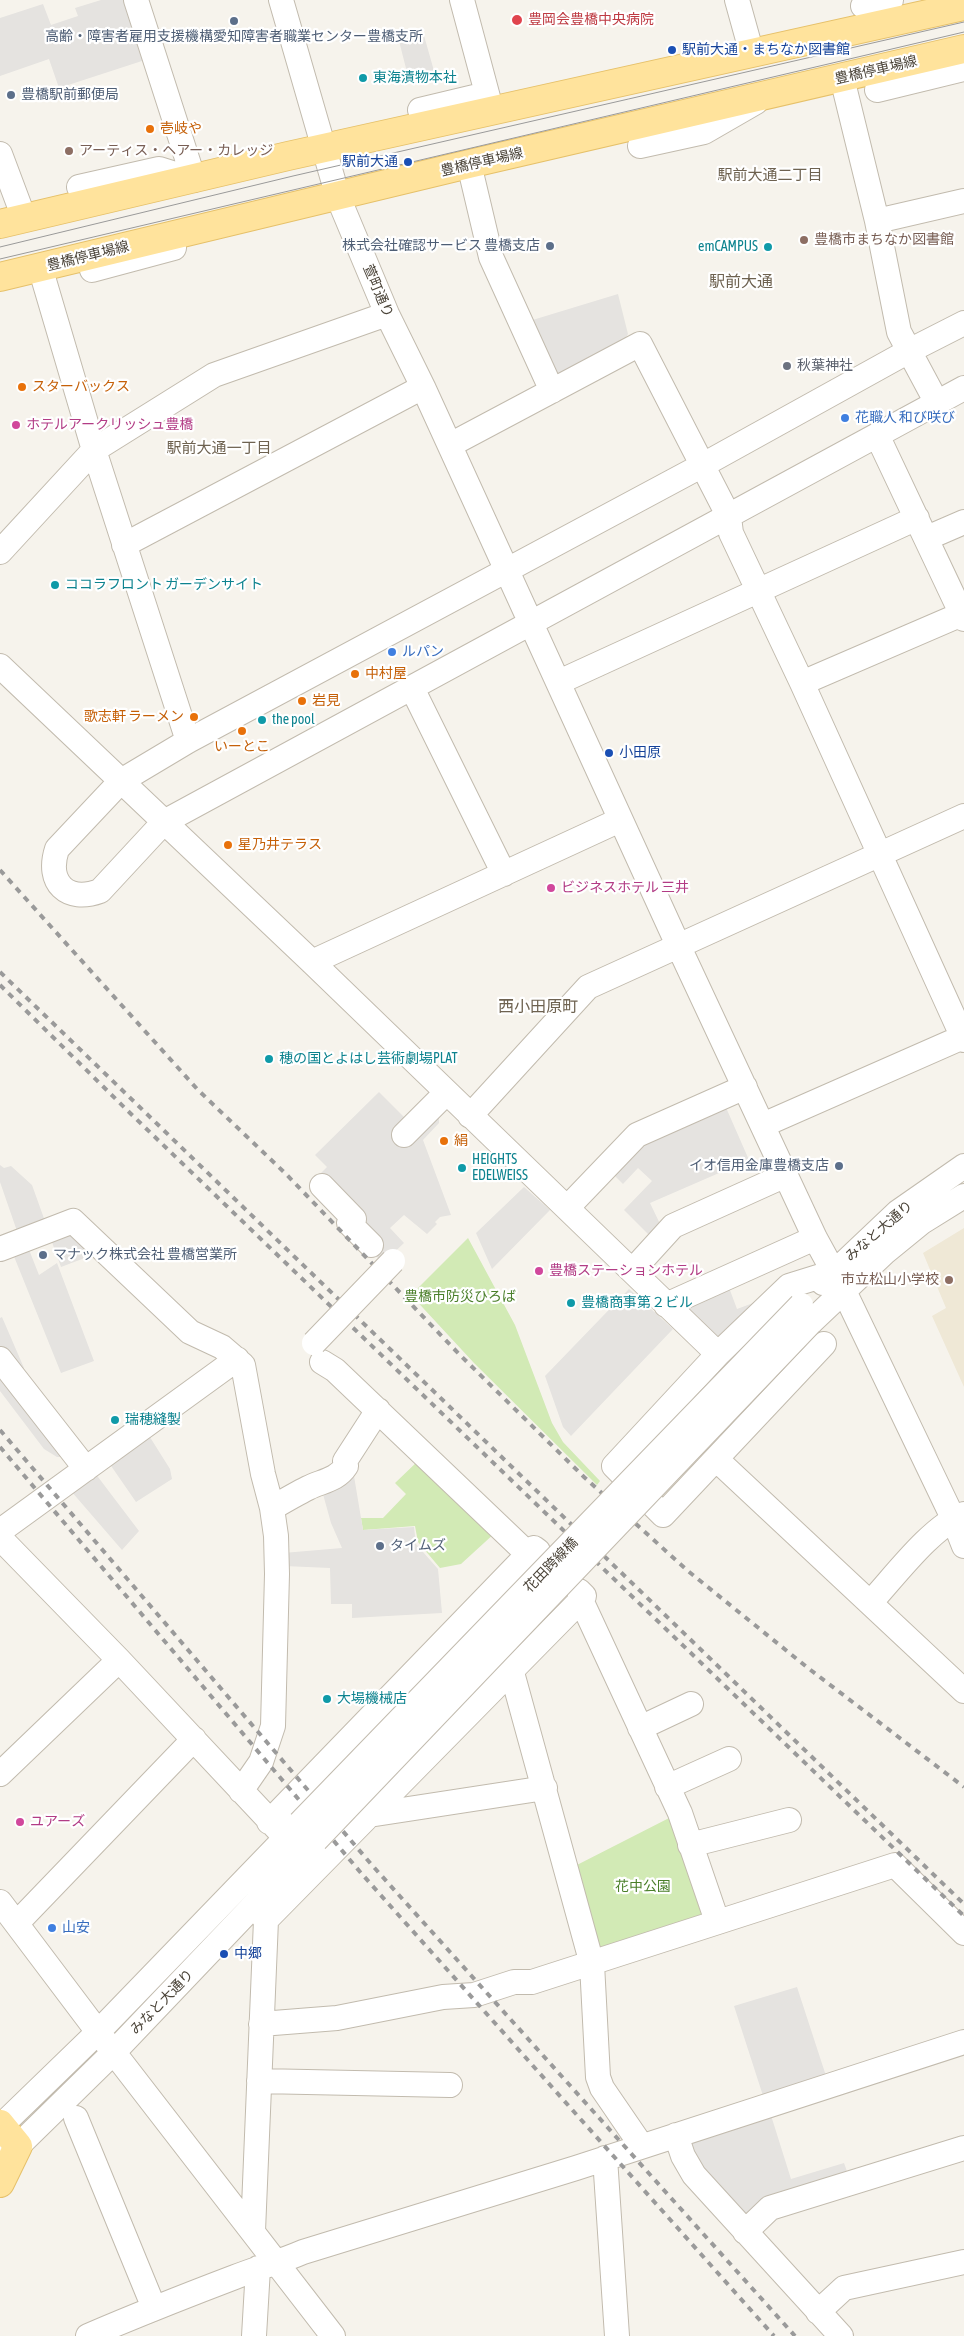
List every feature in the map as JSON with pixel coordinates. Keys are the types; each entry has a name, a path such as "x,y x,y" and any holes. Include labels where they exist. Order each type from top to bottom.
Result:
{"main road":[{"path":"12,221 323,149 490,103 752,54 964,6"},
{"name":"豊橋停車場線","path":"0,277 469,164 964,49"},
{"path":"0,2183 4,2136"}],"street":[{"path":"136,0 194,180"},
{"name":"萱町通り","path":"282,0 338,197 387,314 450,445 620,820 815,1238 839,1281 958,1516 964,1546"},
{"path":"420,110 490,103 462,0"},
{"path":"737,0 752,54"},
{"path":"863,6 891,0"},
{"path":"876,90 964,69"},
{"path":"842,78 877,221 899,332 937,403"},
{"path":"640,146 704,132 766,96"},
{"path":"0,154 12,221"},
{"path":"469,164 491,257 552,391"},
{"path":"79,187 159,169 194,180"},
{"path":"877,221 964,201"},
{"path":"92,270 183,246 209,226"},
{"path":"40,267 94,450 188,741"},
{"path":"0,552 94,450 214,375 387,314"},
{"path":"964,324 909,351 702,465 188,741 121,781 57,850 53,863 53,875 62,886 74,894 86,896 100,891 164,822 964,388"},
{"path":"450,445 640,344 729,517 731,533 802,683 963,1038 763,1125"},
{"path":"124,545 423,387"},
{"path":"802,683 963,617 877,435"},
{"path":"559,682 758,591 922,528 964,522"},
{"path":"0,666 312,962 718,1354"},
{"path":"412,688 504,874"},
{"path":"470,1116 588,987 964,816"},
{"path":"312,962 620,820"},
{"path":"567,1208 637,1135 745,1087"},
{"path":"404,1135 446,1093"},
{"name":"みなと大通り","path":"806,1314 839,1281 898,1212 964,1166"},
{"path":"632,1271 673,1226 786,1175"},
{"path":"322,1186 354,1219 349,1224 371,1245"},
{"name":"みなと大通り","path":"839,1281 884,1253 915,1228 964,1196"},
{"path":"0,1250 73,1221 190,1332 222,1347 243,1365 259,1455 272,1508 276,1536 277,1574 273,1726 261,1762 241,1791"},
{"path":"666,1305 815,1238"},
{"path":"0,1538 119,1660 241,1791 293,1831 533,1553 318,1353 393,1261"},
{"path":"824,1344 664,1514 614,1466 718,1354 790,1286 839,1281"},
{"name":"花田跨線橋","path":"293,1831 806,1314"},
{"path":"0,1359 86,1469"},
{"path":"0,1530 237,1359"},
{"path":"272,1508 310,1487 331,1479 343,1471 346,1466 345,1461 378,1410"},
{"path":"716,1459 964,1691"},
{"path":"870,1603 932,1535 958,1516"},
{"path":"253,2232 261,2024 260,1913 369,1815 580,1596 680,1813 717,1922"},
{"path":"0,1774 119,1660"},
{"path":"511,1669 592,1964 598,2078 602,2088 640,2145"},
{"path":"640,1728 691,1704"},
{"path":"17,1923 194,1739"},
{"path":"667,1787 729,1759"},
{"path":"369,1815 545,1788"},
{"path":"690,1844 789,1820"},
{"name":"みなと大通り","path":"4,2136 114,2052 260,1913 293,1831"},
{"name":"みなと大通り","path":"4,2136 98,2032 293,1831"},
{"path":"261,2024 336,2018 443,1997 474,1995 514,1982 532,1982 895,1865 964,1933"},
{"path":"0,1902 253,2232 267,2266 333,2336"},
{"path":"88,2336 154,2308 303,2252 605,2158 640,2145 964,2042"},
{"path":"258,2081 450,2085"},
{"path":"76,2118 154,2308"},
{"path":"676,2135 683,2156 694,2175 841,2336"},
{"path":"745,2232 770,2208 964,2148"},
{"path":"605,2158 617,2336"},
{"path":"818,2312 844,2288 964,2262"},
{"path":"254,2336 267,2266"}],"shaded area":[{"path":"101,0 125,0 145,60 59,88 49,59 0,76 0,18 43,4 51,25 78,16 75,8"},
{"path":"423,32 436,78 410,84 398,37"},
{"path":"618,294 628,334 623,342 558,378 526,322"},
{"path":"379,1092 410,1123 439,1115 439,1123 423,1140 451,1215 440,1217 435,1222 437,1224 427,1234 404,1215 390,1228 404,1243 383,1263 349,1228 314,1180 327,1167 315,1155"},
{"path":"724,1103 749,1160 650,1203 662,1228 652,1238 624,1210 652,1181 638,1168 623,1184 611,1172 640,1139"},
{"path":"0,1165 4,1168 11,1166 32,1185 46,1224 18,1234 0,1182"},
{"path":"524,1187 550,1210 492,1269 476,1233"},
{"name":"市立松山小学校","path":"964,1228 964,1387 932,1316 946,1308 923,1253"},
{"path":"58,1230 78,1238 98,1253 61,1267 49,1234"},
{"path":"26,1242 39,1275 57,1263 94,1361 61,1373 11,1249"},
{"path":"728,1285 737,1309 772,1296 718,1342 686,1311 687,1303"},
{"path":"629,1289 673,1329 571,1436 563,1427 545,1376"},
{"path":"2,1317 24,1368 18,1373 0,1351 0,1318"},
{"path":"0,1365 69,1457 57,1457 44,1449 0,1391"},
{"path":"148,1434 170,1469 172,1479 136,1502 107,1460"},
{"path":"95,1473 139,1531 122,1550 71,1491"},
{"name":"タイムズ","path":"354,1476 363,1530 414,1527 416,1544 438,1569 442,1613 352,1618 352,1604 331,1604 330,1568 284,1566 283,1553 342,1548 331,1523 321,1487"},
{"path":"797,1987 828,2082 765,2102 734,2006"},
{"path":"769,2109 791,2179 844,2163 849,2177 746,2222 693,2161 687,2140"}],"green space":[{"name":"豊橋市防災ひろば","path":"468,1238 515,1325 552,1423 563,1442 600,1481 597,1485 474,1363 411,1295"},
{"path":"419,1460 496,1532 461,1564 440,1568 418,1542 415,1526 363,1530 361,1518 383,1518 406,1494 395,1483"},
{"name":"花中公園","path":"673,1816 706,1913 702,1922 597,1952 573,1867"}],"tram line":[{"path":"0,247 293,176 964,22"},
{"path":"0,259 964,32"}],"railway":[{"path":"0,870 198,1090 286,1174 459,1354 584,1477 688,1571 808,1668 964,1787"},
{"path":"0,972 964,1904"},
{"path":"0,985 130,1113 964,1916"},
{"path":"0,1430 371,1864 795,2336"},
{"path":"0,1447 361,1873 774,2336"}],"place":[{"name":"豊岡会豊橋中央病院","path":"517,20"},
{"name":"高齢・障害者雇用支援機構愛知障害者職業センター豊橋支所","path":"234,21"},
{"name":"駅前大通・まちなか図書館","path":"672,50"},
{"name":"東海漬物本社","path":"363,78"},
{"name":"豊橋駅前郵便局","path":"11,95"},
{"name":"壱岐や","path":"150,129"},
{"name":"アーティス・ヘアー・カレッジ","path":"69,151"},
{"name":"駅前大通","path":"408,162"},
{"name":"豊橋市まちなか図書館","path":"804,240"},
{"name":"株式会社確認サービス 豊橋支店","path":"550,246"},
{"name":"emCAMPUS","path":"768,247"},
{"name":"秋葉神社","path":"787,366"},
{"name":"スターバックス","path":"22,387"},
{"name":"花職人 和び咲び","path":"845,418"},
{"name":"ホテルアークリッシュ豊橋","path":"16,425"},
{"name":"ココラフロント ガーデンサイト","path":"55,585"},
{"name":"ルパン","path":"392,652"},
{"name":"中村屋","path":"355,674"},
{"name":"岩見","path":"302,701"},
{"name":"歌志軒 ラーメン","path":"194,717"},
{"name":"the pool","path":"262,720"},
{"name":"いーとこ","path":"242,731"},
{"name":"小田原","path":"609,753"},
{"name":"星乃井テラス","path":"228,845"},
{"name":"ビジネスホテル 三井","path":"551,888"},
{"name":"穂の国とよはし芸術劇場PLAT","path":"269,1059"},
{"name":"絹","path":"444,1141"},
{"name":"イオ信用金庫豊橋支店","path":"839,1166"},
{"name":"HEIGHTS EDELWEISS","path":"462,1168"},
{"name":"マナック株式会社 豊橋営業所","path":"43,1255"},
{"name":"豊橋ステーションホテル","path":"539,1271"},
{"name":"市立松山小学校","path":"949,1280"},
{"name":"豊橋商事第２ビル","path":"571,1303"},
{"name":"瑞穂縫製","path":"115,1420"},
{"name":"タイムズ","path":"380,1546"},
{"name":"大場機械店","path":"327,1699"},
{"name":"ユアーズ","path":"20,1822"},
{"name":"山安","path":"52,1928"},
{"name":"中郷","path":"224,1954"}],"district":[{"name":"駅前大通二丁目","path":"770,175"},
{"name":"駅前大通","path":"741,282"},
{"name":"駅前大通一丁目","path":"219,448"},
{"name":"西小田原町","path":"538,1007"}]}
